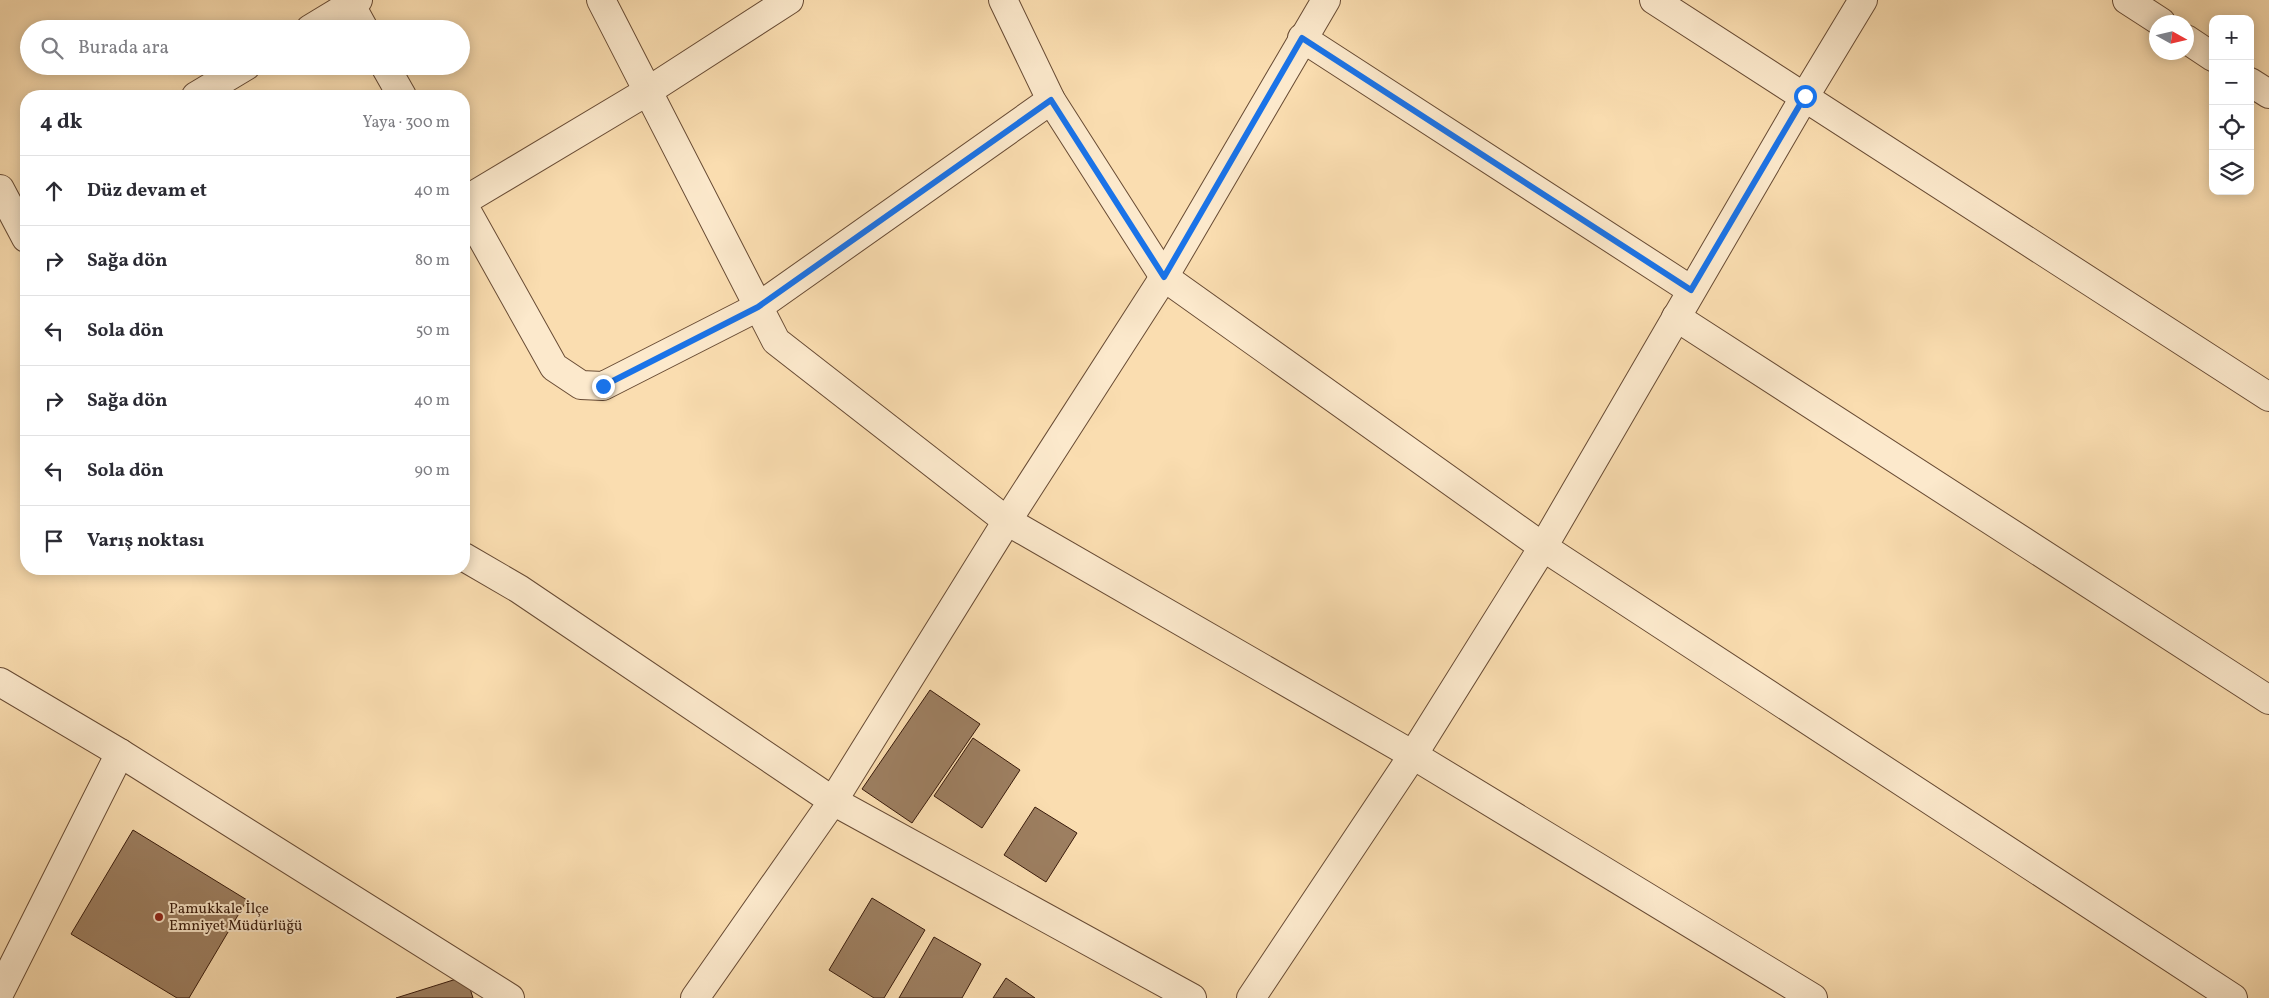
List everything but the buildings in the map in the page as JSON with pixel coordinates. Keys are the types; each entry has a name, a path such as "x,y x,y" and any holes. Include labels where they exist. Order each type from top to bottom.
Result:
{"street":[{"path":"601,0 776,340 1007,521 1413,755 1813,998"},
{"path":"470,197 648,91 789,0"},
{"path":"1003,0 1051,100 1164,277 1543,547 2233,998"},
{"path":"1654,0 2269,397"},
{"path":"1251,998 1413,755 1543,547 1691,290 1863,0"},
{"path":"2127,0 2150,15"},
{"path":"324,20 352,1 360,20"},
{"path":"694,998 834,801 1007,521 1164,277 1302,38 1317,5"},
{"path":"1302,38 1691,290"},
{"path":"2194,45 2209,54"},
{"path":"206,90 231,75"},
{"path":"390,75 399,90"},
{"path":"2254,85 2269,94"},
{"path":"470,217 554,367 581,385 603,386 758,307 1051,100"},
{"path":"9,201 20,225"},
{"path":"1676,317 2269,700"},
{"path":"470,560 519,589 834,801 1192,998"},
{"path":"0,682 120,753 510,998"},
{"path":"0,992 120,753"}],"place":[{"name":"Pamukkale İlçe Emniyet Müdürlüğü","path":"159,917"}],"route":[{"path":"603,386 758,307 1051,100 1164,277 1302,38 1691,290 1805,96"}]}
